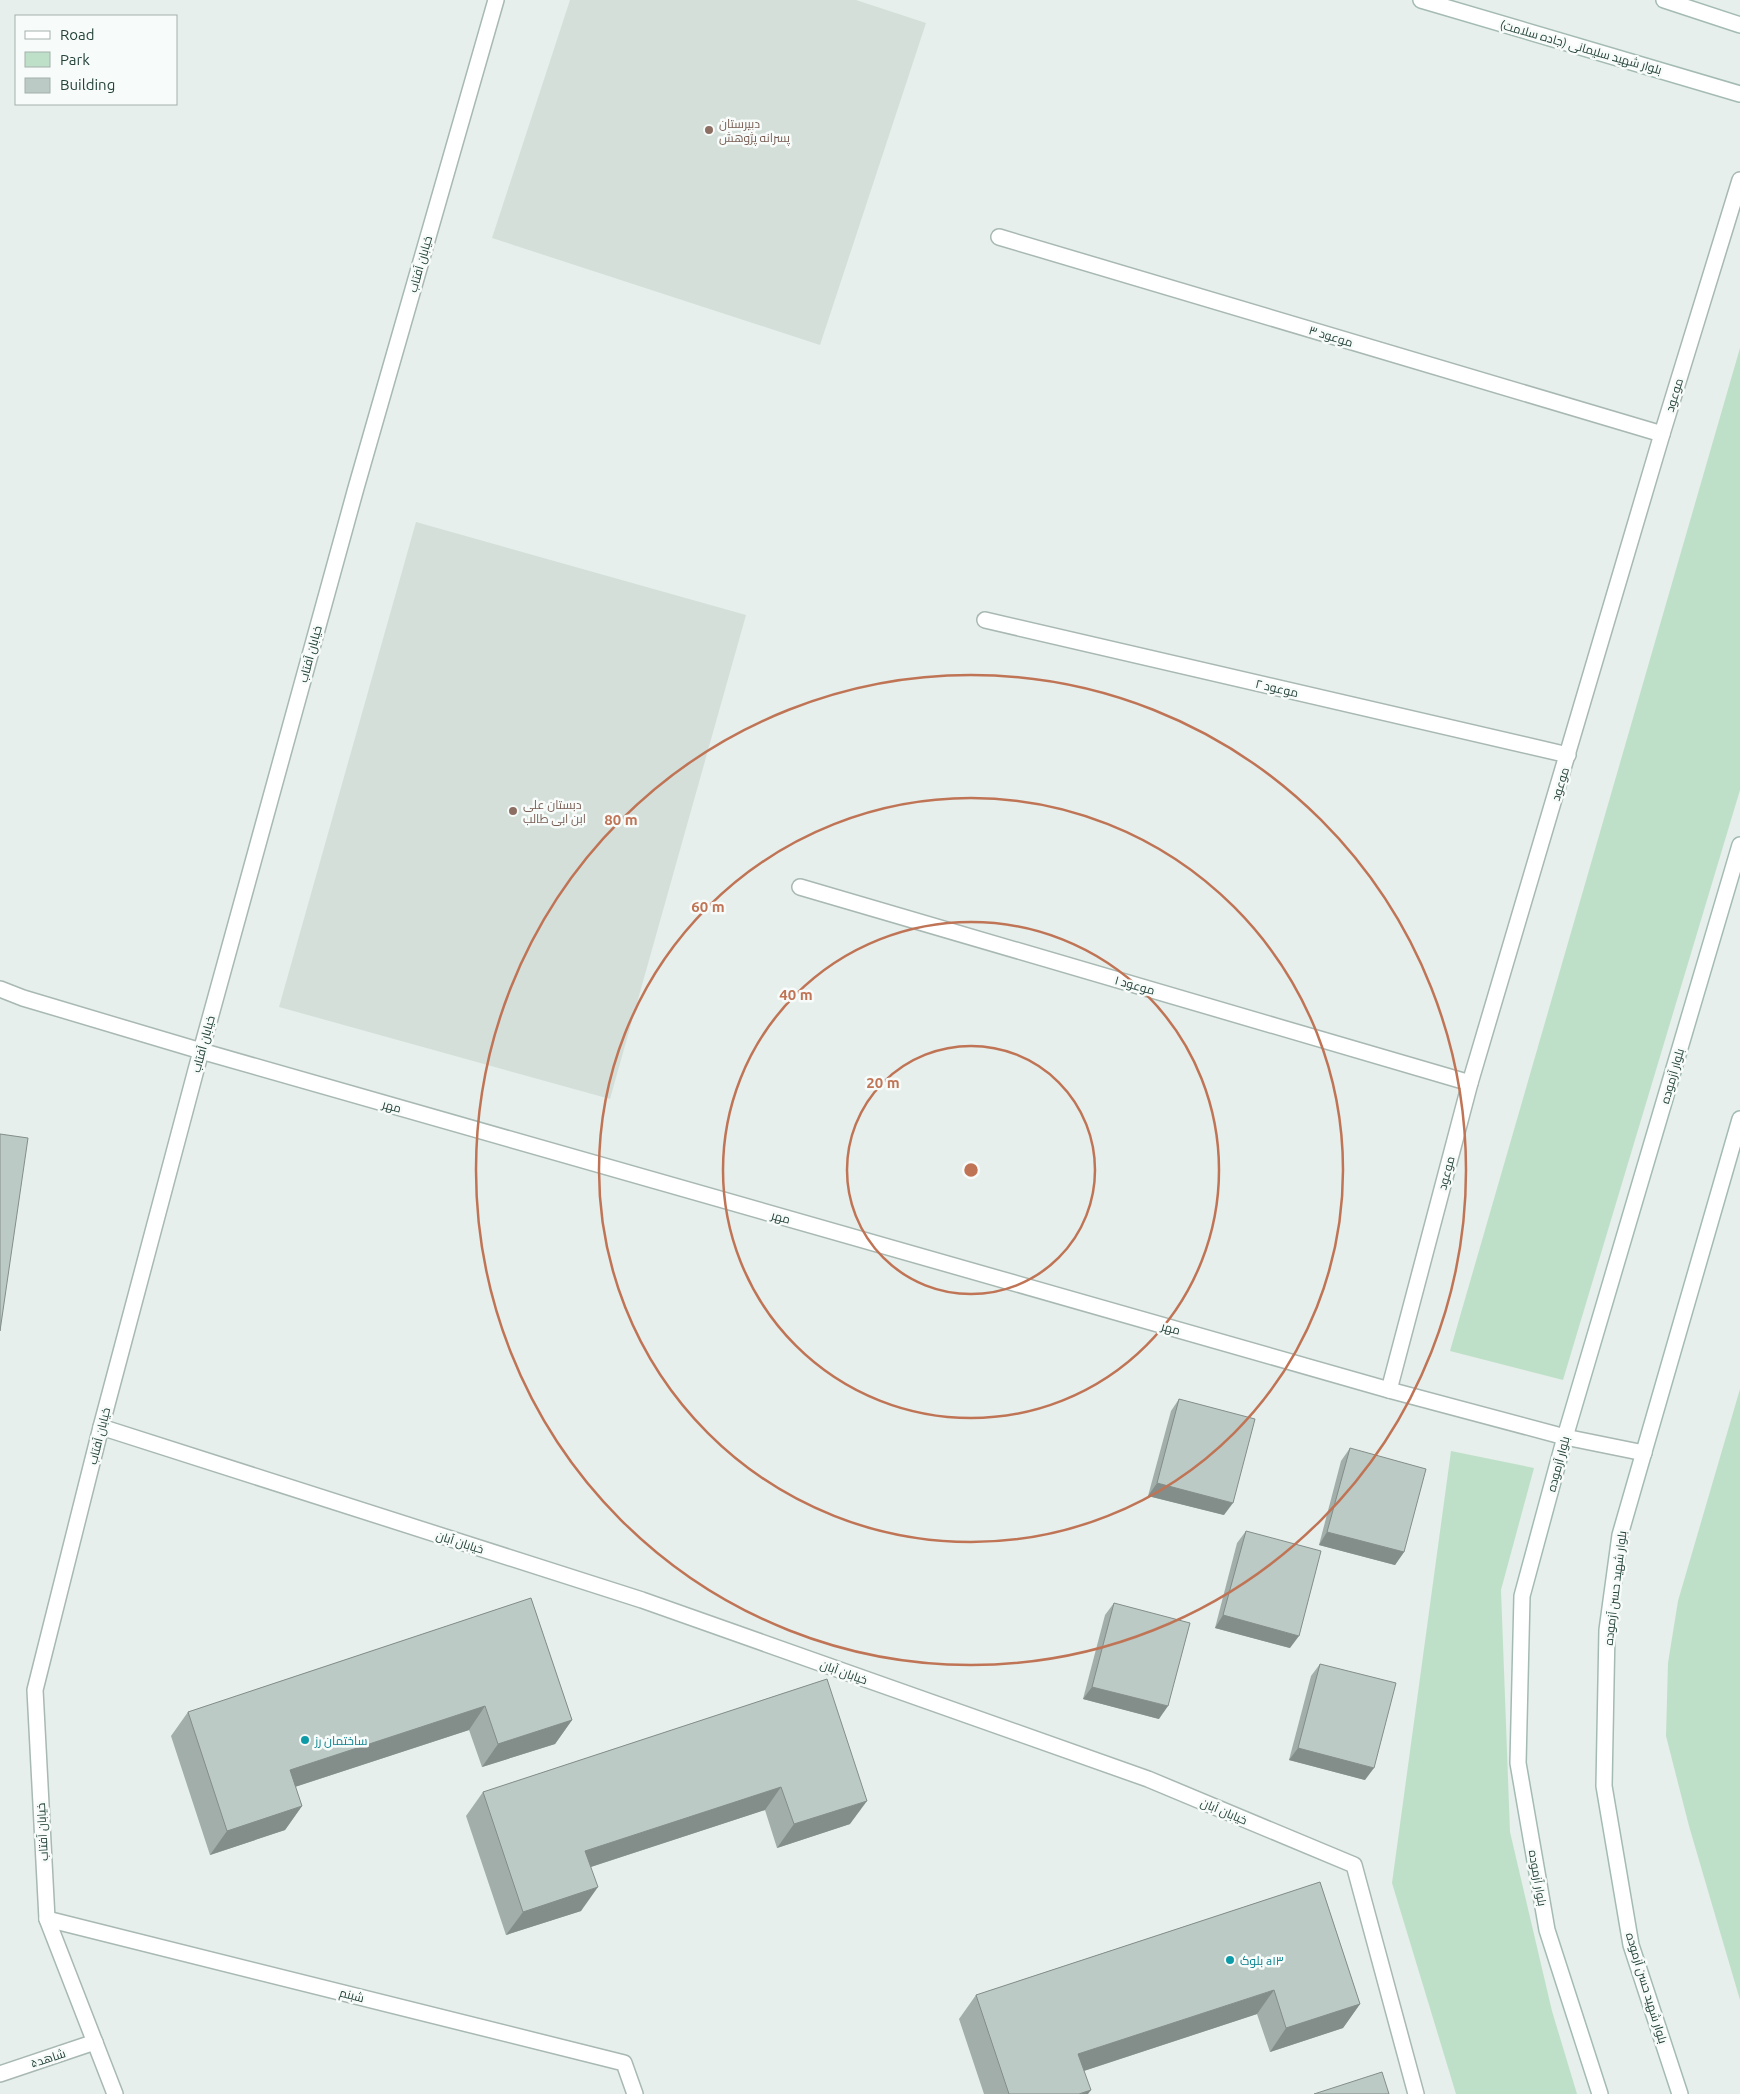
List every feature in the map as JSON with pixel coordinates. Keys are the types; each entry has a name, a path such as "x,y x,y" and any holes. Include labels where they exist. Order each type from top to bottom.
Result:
{"street":[{"name":"خیابان آفتاب","path":"115,2094 47,1919 35,1690 101,1427 201,1051 353,497 496,0"},
{"name":"بلوار شهید سلیمانی (جاده سلامت)","path":"1421,0 1740,94"},
{"path":"1664,0 1740,25"},
{"name":"موعود","path":"1389,1390 1470,1083 1662,434 1740,180"},
{"name":"موعود ۳","path":"999,237 1662,434"},
{"name":"موعود ۲","path":"985,620 1568,755"},
{"name":"بلوار آزموده","path":"1600,2094 1547,1930 1518,1763 1522,1596 1565,1437 1740,845"},
{"name":"موعود ۱","path":"800,887 1470,1083"},
{"name":"مهر","path":"0,989 23,998 201,1051 1389,1390 1565,1437 1644,1453"},
{"name":"بلوار شهید حسن آزموده","path":"1680,2094 1631,1944 1604,1786 1607,1630 1620,1535 1740,1119"},
{"name":"خیابان آبان","path":"101,1427 652,1603 1148,1779 1354,1866 1416,2094"},
{"name":"شبنم","path":"47,1919 624,2063 635,2094"},
{"name":"شاهد۵","path":"0,2074 95,2042"}],"shaded area":[{"name":"دبیرستان پسرانه پژوهش","path":"570,0 856,0 926,23 820,345 492,238"},
{"name":"دبستان علی ابن ابی طالب","path":"416,522 746,615 610,1099 279,1007"}],"green space":[{"path":"1740,348 1740,790 1563,1380 1450,1351"},
{"path":"1740,1389 1740,2000 1689,1826 1666,1736 1668,1663 1678,1601"},
{"path":"1451,1451 1534,1468 1501,1590 1510,1832 1552,2011 1577,2094 1456,2094 1392,1883"}],"building":[{"path":"0,1134 28,1138 0,1331"},
{"path":"1179,1399 1255,1419 1233,1503 1157,1483"},
{"path":"1350,1448 1426,1469 1404,1552 1327,1532"},
{"path":"1246,1531 1321,1551 1299,1636 1223,1615"},
{"name":"ساختمان رز","path":"531,1598 572,1720 498,1744 485,1706 290,1770 302,1806 227,1831 188,1712"},
{"path":"1114,1603 1190,1623 1168,1706 1092,1687"},
{"path":"1320,1664 1396,1683 1374,1768 1298,1748"},
{"path":"827,1679 867,1801 794,1824 781,1787 585,1851 598,1887 523,1912 483,1792"},
{"name":"بلوک a۱۳","path":"1320,1882 1360,2004 1286,2028 1274,1990 1078,2054 1091,2090 1079,2094 1009,2094 976,1995"},
{"path":"1382,2072 1389,2094 1314,2094"}],"place":[{"name":"دبیرستان پسرانه پژوهش","path":"709,130"},
{"name":"دبستان علی ابن ابی طالب","path":"513,811"},
{"name":"ساختمان رز","path":"305,1740"},
{"name":"بلوک a۱۳","path":"1230,1960"}]}
